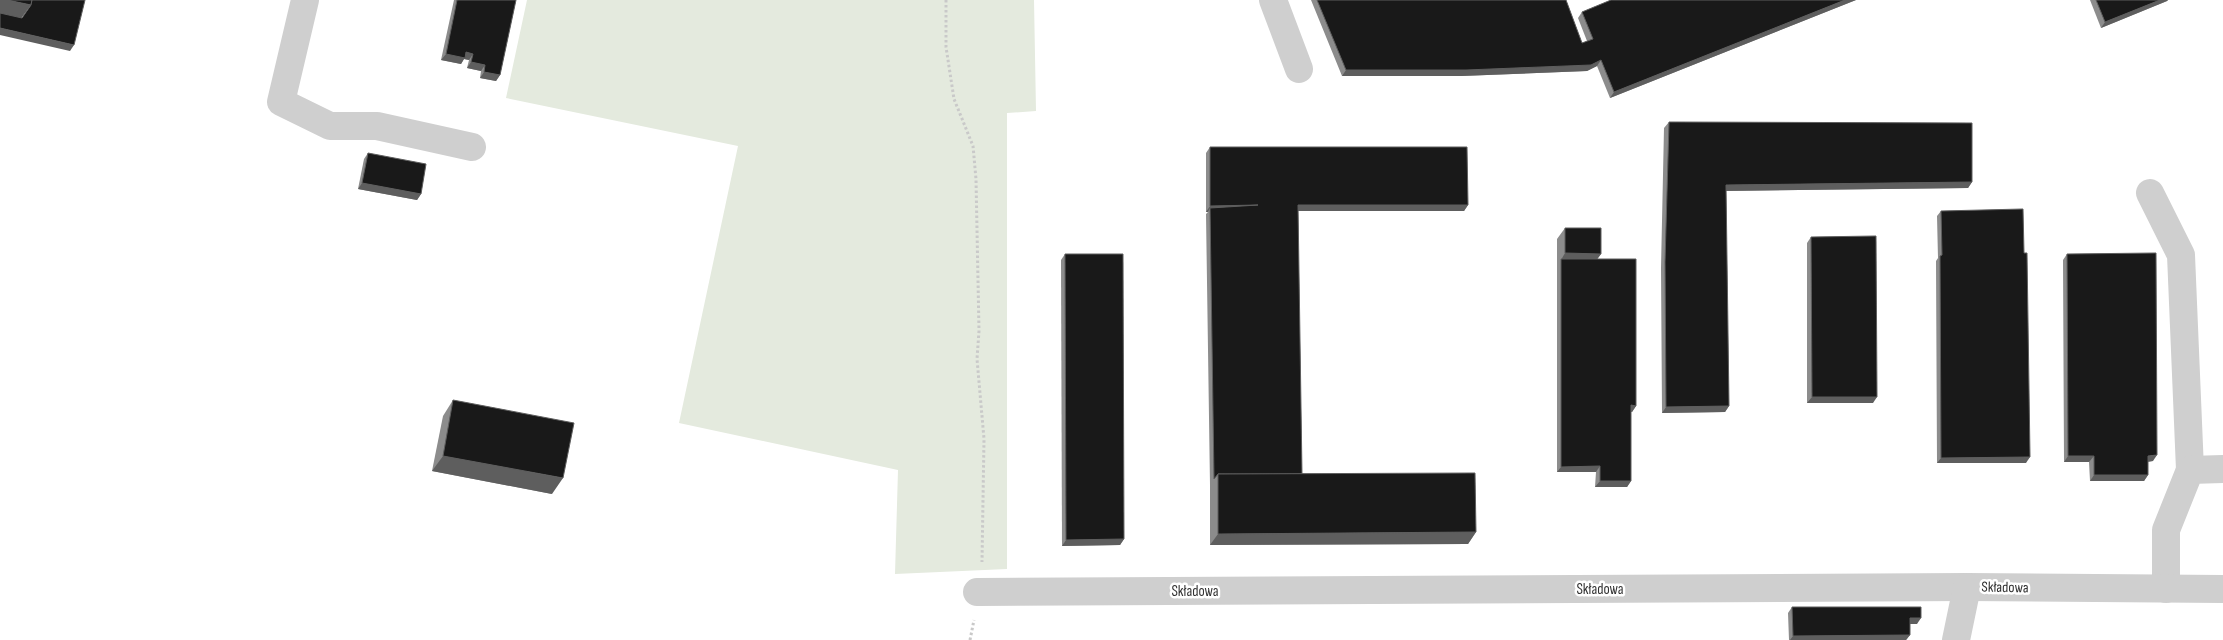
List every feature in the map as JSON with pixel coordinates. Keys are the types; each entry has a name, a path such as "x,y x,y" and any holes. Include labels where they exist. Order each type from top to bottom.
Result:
{"street":[{"path":"305,0 281,102 330,126 378,126 472,147"},
{"path":"1273,0 1299,69"},
{"path":"2150,193 2181,254 2190,470 2166,530 2166,589"},
{"path":"2190,470 2223,469"},
{"path":"1956,640 1967,587"},
{"name":"Składowa","path":"977,592 1967,587 2223,590"}],"path":[{"path":"946,0 946,47 954,99 973,146 976,179 979,331 977,359 984,439 983,557 977,592"}],"shaded area":[{"path":"527,0 1034,0 1036,111 1007,113 1007,569 895,574 898,470 679,423 738,146 506,98"}],"building":[{"path":"7,0 32,0 31,5"},
{"path":"32,0 85,0 74,45 0,28 0,13 22,18 31,5"},
{"path":"457,0 516,0 500,75 484,72 485,65 471,62 473,54 466,52 465,58 446,54"},
{"path":"1317,0 1566,0 1582,43 1593,39 1582,12 1611,0 1845,0 1614,92 1601,60 1591,65 1466,70 1346,70"},
{"path":"2096,0 2160,0 2105,22"},
{"path":"1669,122 1972,123 1972,182 1726,185 1729,406 1666,407 1665,262"},
{"path":"1210,147 1467,147 1468,205 1298,205 1302,474 1218,474 1214,479 1210,208 1258,205 1210,206"},
{"path":"368,153 426,164 421,194 362,183"},
{"path":"2023,209 2024,253 2027,253 2030,457 1941,458 1941,211"},
{"path":"1565,228 1601,228 1601,254 1565,253"},
{"path":"1876,236 1877,397 1812,397 1811,237"},
{"path":"2156,253 2157,455 2148,456 2148,475 2094,475 2094,456 2068,456 2067,254"},
{"path":"1065,254 1123,254 1124,539 1066,540"},
{"path":"1561,259 1636,259 1636,406 1631,405 1631,481 1600,481 1600,466 1561,467"},
{"path":"453,400 574,423 563,478 443,456"},
{"path":"1475,473 1476,532 1218,534 1218,474"},
{"path":"1792,607 1921,607 1921,618 1910,618 1910,635 1793,636"}]}
